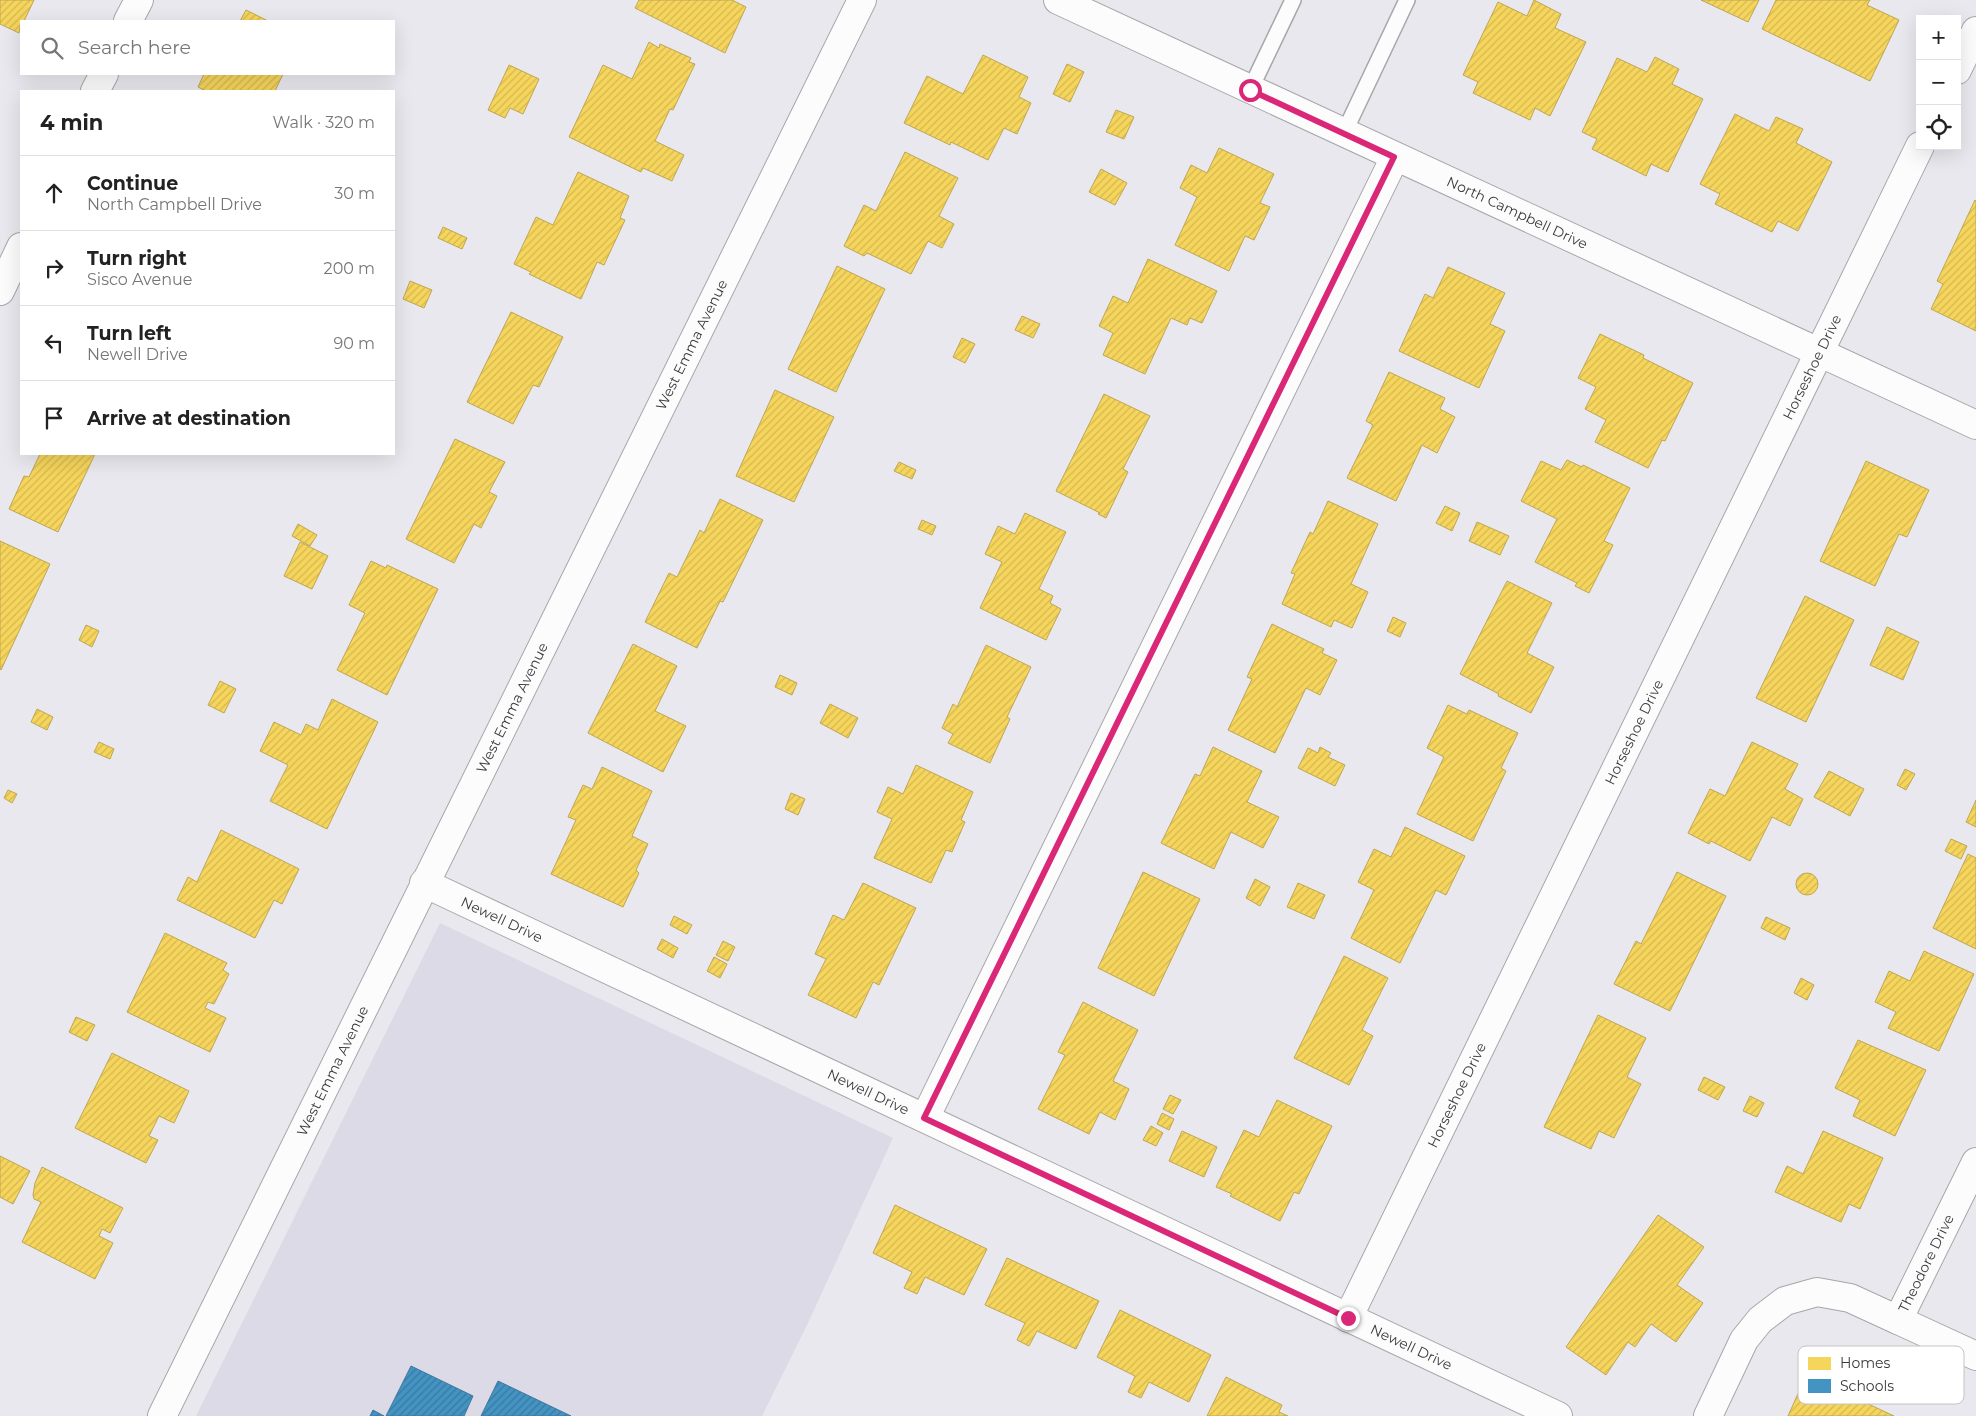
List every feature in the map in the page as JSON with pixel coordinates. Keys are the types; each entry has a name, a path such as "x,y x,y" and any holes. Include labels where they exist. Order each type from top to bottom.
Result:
{"street":[{"path":"129,20 139,0"},
{"name":"West Emma Avenue","path":"162,1416 862,0"},
{"name":"North Campbell Drive","path":"1058,0 1394,157 1976,424"},
{"path":"1961,62 1976,31"},
{"path":"96,90 103,75"},
{"name":"Horseshoe Drive","path":"1348,1318 1918,150"},
{"path":"924,1118 1394,157"},
{"path":"0,291 20,249"},
{"name":"Newell Drive","path":"424,883 1558,1416"},
{"name":"Theodore Drive","path":"1708,1416 1744,1340 1760,1320 1785,1301 1817,1292 1850,1298 1898,1320 1976,1162"},
{"path":"1898,1320 1954,1346"},
{"path":"1964,1350 1976,1356"}],"lane":[{"path":"1250,90 1293,0"},
{"path":"1344,133 1407,0"}],"shaded area":[{"path":"440,923 893,1138 808,1323 762,1416 196,1416"}],"building: Homes":[{"path":"0,0 34,0 24,20 20,20 19,33 0,24"},
{"path":"639,0 732,0 746,7 725,53 635,8"},
{"path":"1534,0 1561,14 1555,28 1586,42 1550,116 1535,108 1530,120 1473,93 1478,82 1463,75 1498,2 1527,16"},
{"path":"1701,0 1759,0 1748,22"},
{"path":"1776,0 1870,0 1867,5 1899,20 1870,81 1762,29"},
{"path":"246,10 266,20 241,20"},
{"path":"649,42 659,48 660,44 691,58 689,62 695,64 673,110 670,109 655,141 684,155 672,181 643,168 641,172 569,137 603,65 632,79"},
{"path":"983,55 1028,77 1019,97 1031,103 1017,134 1004,128 988,160 951,142 950,145 904,123 927,76 963,94"},
{"path":"1655,57 1679,69 1672,84 1703,99 1668,172 1651,164 1646,176 1592,149 1597,139 1582,132 1617,58 1647,72"},
{"path":"1067,64 1084,72 1070,102 1053,94"},
{"path":"509,65 539,79 523,114 510,108 505,118 488,110"},
{"path":"204,75 283,75 275,90 204,90 198,87"},
{"path":"1116,110 1134,117 1124,139 1106,132"},
{"path":"1735,114 1769,131 1776,117 1803,129 1796,143 1832,162 1798,231 1778,221 1772,232 1715,204 1720,194 1700,184"},
{"path":"1219,148 1274,174 1260,203 1270,207 1254,240 1245,236 1229,271 1175,245 1197,197 1180,188 1191,165 1207,173"},
{"path":"905,152 958,178 939,216 954,224 942,248 928,241 911,274 867,253 864,256 844,246 864,205 876,211"},
{"path":"1101,169 1127,183 1115,205 1089,192"},
{"path":"578,172 629,196 620,218 625,220 604,265 597,262 581,299 529,274 531,272 514,264 536,217 553,225"},
{"path":"1975,200 1976,331 1931,309 1943,284 1937,281"},
{"path":"443,227 467,238 462,249 438,238"},
{"path":"1148,259 1217,291 1202,323 1190,318 1187,325 1171,318 1145,374 1103,355 1113,333 1099,326 1113,296 1128,303"},
{"path":"837,266 885,289 836,392 788,369"},
{"path":"1448,267 1505,293 1490,324 1505,331 1479,388 1399,351 1425,294 1433,298"},
{"path":"410,281 432,290 424,308 403,299"},
{"path":"511,312 563,337 539,387 533,385 513,424 467,402"},
{"path":"1022,316 1040,324 1033,338 1015,330"},
{"path":"1600,334 1644,355 1643,358 1693,383 1665,441 1662,440 1648,468 1595,442 1606,420 1585,409 1596,387 1578,378"},
{"path":"962,338 975,344 965,363 953,357"},
{"path":"1389,372 1445,398 1440,409 1455,417 1437,453 1422,445 1396,501 1347,478 1373,425 1366,421"},
{"path":"775,390 834,417 794,502 736,476"},
{"path":"1104,394 1150,416 1123,469 1128,472 1106,518 1098,514 1100,513 1056,491"},
{"path":"455,439 505,462 489,492 497,496 481,528 474,524 454,563 406,539"},
{"path":"40,455 95,455 58,532 9,509 24,476 29,477"},
{"path":"1567,460 1582,467 1583,465 1630,488 1604,541 1613,545 1589,593 1575,586 1577,583 1535,562 1557,519 1521,501 1541,461 1561,470"},
{"path":"1866,461 1929,490 1907,537 1899,534 1875,586 1820,561"},
{"path":"899,462 916,470 912,479 894,471"},
{"path":"720,499 763,520 723,602 720,601 697,648 645,622 669,573 677,577 700,530 704,533"},
{"path":"1328,501 1378,524 1351,584 1368,592 1352,628 1334,620 1331,627 1282,604 1295,574 1291,573 1310,532 1313,534"},
{"path":"1445,506 1460,513 1452,531 1436,523"},
{"path":"1025,513 1066,532 1039,589 1053,596 1050,603 1061,609 1046,640 980,608 1002,562 985,554 998,526 1015,534"},
{"path":"922,520 936,526 932,535 918,529"},
{"path":"1477,522 1509,536 1500,555 1469,541"},
{"path":"298,524 317,535 310,546 292,536"},
{"path":"0,541 50,564 1,670 0,669"},
{"path":"300,542 328,556 312,589 284,576"},
{"path":"371,561 386,568 387,565 438,589 387,695 337,670 365,613 349,605"},
{"path":"1507,581 1552,603 1527,653 1554,667 1531,713 1460,674"},
{"path":"1805,596 1854,620 1806,722 1756,698"},
{"path":"1393,617 1406,623 1400,637 1387,631"},
{"path":"1272,624 1324,649 1322,653 1337,660 1320,695 1306,688 1275,753 1228,730 1252,679 1247,677"},
{"path":"86,625 99,631 92,647 79,640"},
{"path":"1887,627 1919,642 1903,680 1870,665"},
{"path":"633,644 677,666 655,711 686,726 663,772 588,733"},
{"path":"986,645 1031,667 1007,717 1010,719 990,763 948,743 953,734 942,728 953,704 957,707"},
{"path":"780,675 797,683 792,695 775,687"},
{"path":"220,681 236,689 224,713 208,705"},
{"path":"332,699 378,722 327,829 270,801 288,765 260,751 274,722 301,735 306,724 318,730"},
{"path":"830,704 858,718 848,738 820,723"},
{"path":"1448,705 1467,714 1469,710 1518,733 1501,768 1506,771 1473,841 1417,814 1444,757 1427,748"},
{"path":"37,709 53,717 47,730 31,722"},
{"path":"99,742 114,749 110,759 94,752"},
{"path":"1752,742 1798,764 1785,789 1803,799 1790,826 1772,817 1750,861 1711,841 1709,844 1688,833 1710,789 1725,796"},
{"path":"1213,747 1262,771 1247,802 1279,817 1263,848 1231,832 1214,869 1161,843 1195,774 1200,776"},
{"path":"1320,747 1331,753 1328,757 1345,765 1335,786 1298,768 1308,748 1318,753"},
{"path":"916,765 973,792 961,820 965,822 952,852 946,850 931,883 874,858 892,819 877,812 888,787 903,794"},
{"path":"602,767 652,791 632,836 648,844 636,870 639,873 623,907 551,874 576,820 568,817 583,785 592,789"},
{"path":"1905,769 1915,774 1906,790 1897,785"},
{"path":"1829,771 1864,789 1850,816 1814,797"},
{"path":"8,790 17,794 12,803 4,798"},
{"path":"791,793 805,799 798,815 785,809"},
{"path":"1976,800 1976,827 1966,822"},
{"path":"1405,827 1465,856 1446,895 1436,890 1400,963 1351,938 1374,890 1358,882 1374,849 1391,857"},
{"path":"221,830 299,869 282,904 274,900 255,938 177,900 188,877 197,882"},
{"path":"1951,839 1967,846 1961,859 1945,851"},
{"path":"1968,854 1976,858 1976,949 1933,928"},
{"path":"1143,872 1200,899 1154,996 1098,968"},
{"path":"1677,872 1726,896 1670,1011 1614,984 1636,941 1641,944"},
{"path":"1807,873 1815,876 1818,884 1815,892 1807,895 1799,892 1796,884 1799,876"},
{"path":"1255,879 1270,887 1260,906 1246,898"},
{"path":"863,883 916,908 879,985 873,982 856,1018 808,995 826,959 815,954 833,915 844,920"},
{"path":"1298,883 1325,895 1314,919 1287,907"},
{"path":"674,916 692,925 687,934 670,925"},
{"path":"1766,917 1790,928 1785,940 1761,928"},
{"path":"165,933 227,963 223,970 229,974 214,1004 208,1002 205,1008 226,1018 210,1052 127,1012"},
{"path":"662,939 678,948 673,958 657,949"},
{"path":"723,941 735,947 728,961 716,955"},
{"path":"1924,951 1974,974 1939,1051 1888,1028 1896,1012 1875,1002 1889,971 1910,981"},
{"path":"1344,956 1388,978 1362,1030 1373,1036 1349,1085 1294,1058"},
{"path":"714,957 727,964 720,978 707,971"},
{"path":"1801,978 1814,985 1807,1000 1794,993"},
{"path":"1083,1002 1138,1030 1113,1081 1129,1089 1115,1120 1100,1112 1089,1134 1038,1109 1065,1055 1058,1052"},
{"path":"1598,1015 1646,1038 1627,1077 1641,1084 1614,1138 1599,1131 1591,1149 1544,1127"},
{"path":"76,1017 95,1025 87,1041 69,1032"},
{"path":"1858,1040 1926,1070 1895,1136 1853,1116 1860,1100 1835,1088"},
{"path":"112,1053 189,1091 174,1123 159,1116 149,1136 158,1140 146,1163 75,1128"},
{"path":"1704,1077 1725,1087 1718,1100 1698,1090"},
{"path":"1170,1095 1181,1100 1173,1114 1163,1109"},
{"path":"1750,1096 1764,1103 1757,1117 1743,1111"},
{"path":"1277,1100 1332,1126 1299,1194 1294,1192 1280,1221 1216,1187 1244,1130 1259,1137"},
{"path":"1162,1113 1174,1119 1169,1130 1157,1124"},
{"path":"1151,1126 1163,1133 1156,1146 1143,1140"},
{"path":"1182,1131 1217,1147 1204,1177 1169,1161"},
{"path":"1823,1131 1883,1158 1860,1209 1849,1204 1841,1222 1775,1192 1787,1166 1803,1174"},
{"path":"0,1156 30,1171 13,1204 0,1197"},
{"path":"42,1167 123,1208 110,1233 102,1229 99,1236 113,1243 95,1279 22,1242 41,1202 34,1199 33,1195 35,1183"},
{"path":"895,1205 987,1249 964,1295 925,1277 917,1294 904,1288 912,1272 873,1253"},
{"path":"1658,1215 1704,1247 1677,1285 1703,1303 1676,1342 1651,1324 1635,1347 1628,1342 1606,1375 1566,1347"},
{"path":"1007,1258 1099,1301 1076,1349 1037,1331 1029,1346 1017,1340 1025,1323 985,1305"},
{"path":"1120,1310 1211,1355 1189,1402 1149,1382 1141,1398 1128,1392 1135,1376 1097,1357"},
{"path":"1226,1377 1282,1405 1279,1412 1288,1416 1207,1416"},
{"path":"1798,1394 1798,1404 1868,1404 1894,1416 1788,1416"}],"building: Schools":[{"path":"411,1366 473,1396 464,1416 386,1416"},
{"path":"498,1381 571,1416 481,1416"},
{"path":"373,1410 384,1416 370,1416"}],"route":[{"path":"1250,90 1394,157 924,1118 1348,1318"}]}
